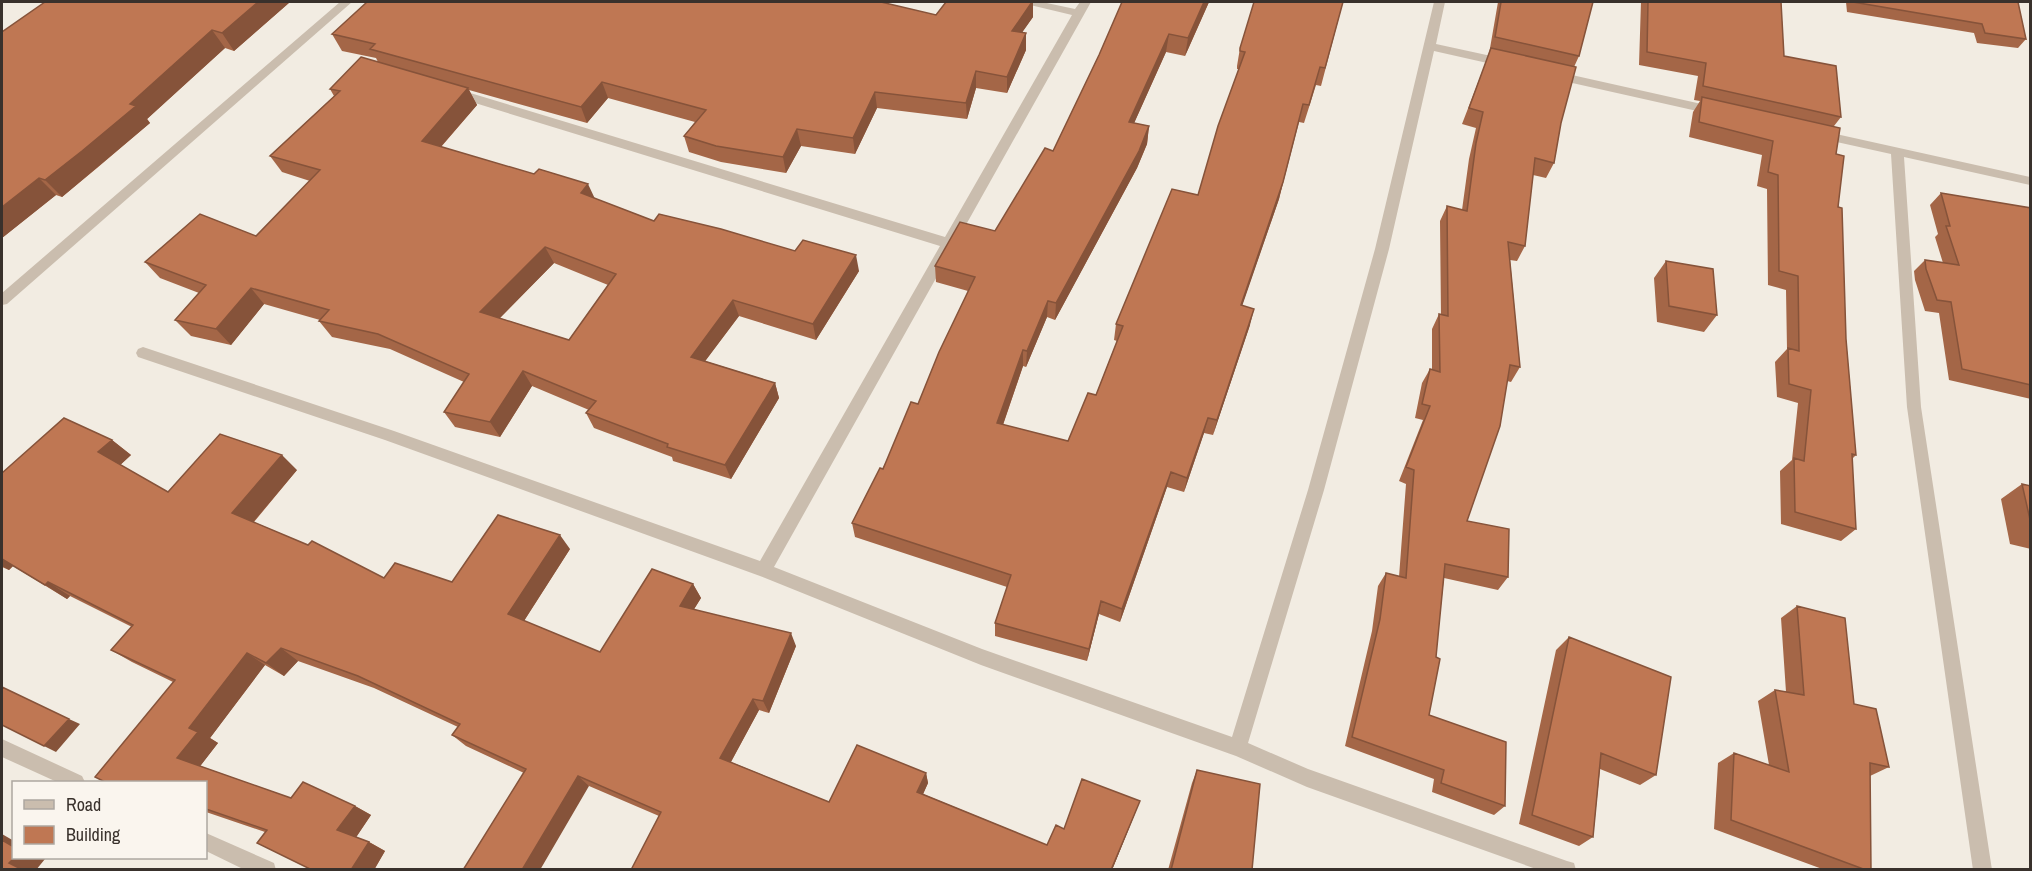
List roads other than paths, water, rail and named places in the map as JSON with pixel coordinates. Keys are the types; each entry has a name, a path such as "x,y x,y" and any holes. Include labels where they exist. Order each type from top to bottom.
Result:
{"street":[{"path":"2,300 346,2"},
{"path":"764,570 1082,8 1030,2"},
{"path":"1238,748 1316,490 1382,249 1440,2"},
{"path":"1429,46 1520,67"},
{"path":"1543,72 1726,113"},
{"path":"445,90 948,243"},
{"path":"1806,132 2031,181"},
{"path":"1897,152 1914,407 1983,870"},
{"path":"142,353 388,435 764,570 981,657 1238,748 1307,778 1568,870"},
{"path":"2,748 72,781"},
{"path":"207,842 267,870"}]}
